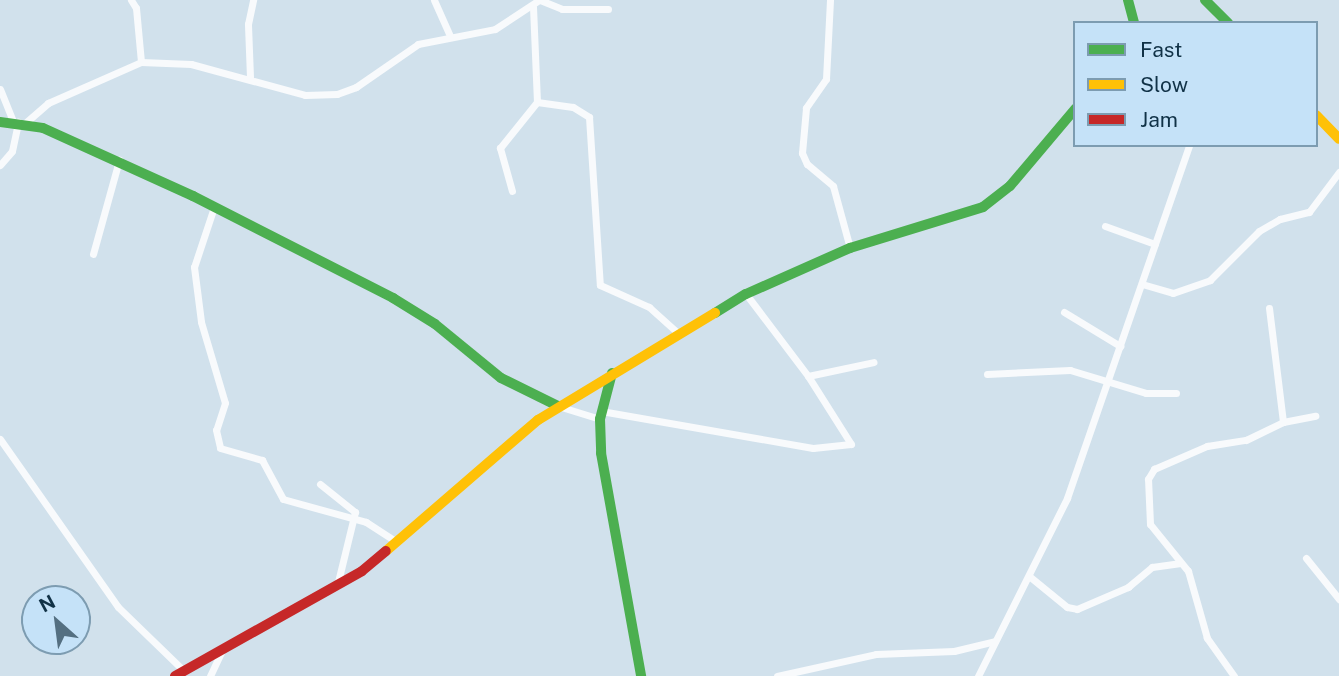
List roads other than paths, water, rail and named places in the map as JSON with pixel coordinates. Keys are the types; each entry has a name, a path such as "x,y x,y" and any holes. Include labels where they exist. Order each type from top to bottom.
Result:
{"main road":[{"path":"1128,0 1133,21"},
{"path":"1205,0 1226,21"},
{"path":"179,674 337,587 397,542 558,406 746,295 850,248 983,207 1010,186 1073,111"},
{"path":"1318,117 1339,139"},
{"path":"0,122 18,122 43,128 119,160 393,298 435,324 501,378 558,406"},
{"path":"612,373 600,415 606,499 642,676"}],"street":[{"path":"131,0 136,8 141,62"},
{"path":"250,77 248,24 253,0"},
{"path":"434,0 450,36"},
{"path":"18,122 141,62 191,64 250,77 305,95 337,94 356,87 418,44 495,29 533,7 539,0 562,9 608,9"},
{"path":"830,0 826,79 806,108 802,153 807,164 833,186 850,248"},
{"path":"512,191 500,148 537,102 533,7"},
{"path":"0,89 18,122 12,151 0,165"},
{"path":"537,102 573,107 589,117 600,285 649,307 679,334"},
{"path":"36,111 43,128"},
{"path":"978,676 1067,498 1188,147"},
{"path":"93,254 119,160"},
{"path":"1142,284 1173,293 1210,280 1259,231 1280,219 1309,212 1339,172"},
{"path":"214,207 194,267 201,322 225,403 216,430 220,448 262,460 283,499 356,520 397,542"},
{"path":"1105,226 1155,244"},
{"path":"558,406 813,448 850,444 808,376 746,295"},
{"path":"1269,308 1283,422"},
{"path":"1064,312 1120,346"},
{"path":"808,376 874,362"},
{"path":"987,374 1062,369 1109,379 1146,393 1176,393"},
{"path":"1234,676 1207,638 1190,578 1150,524 1150,474 1199,449 1251,439 1283,422 1315,415"},
{"path":"0,439 118,607 179,674"},
{"path":"320,484 350,507 356,520 337,587"},
{"path":"1306,558 1336,584 1339,600"},
{"path":"1029,576 1067,607 1077,609 1128,587 1152,567 1181,563"},
{"path":"777,676 876,653 954,651 995,641"},
{"path":"210,676 220,652"}]}
